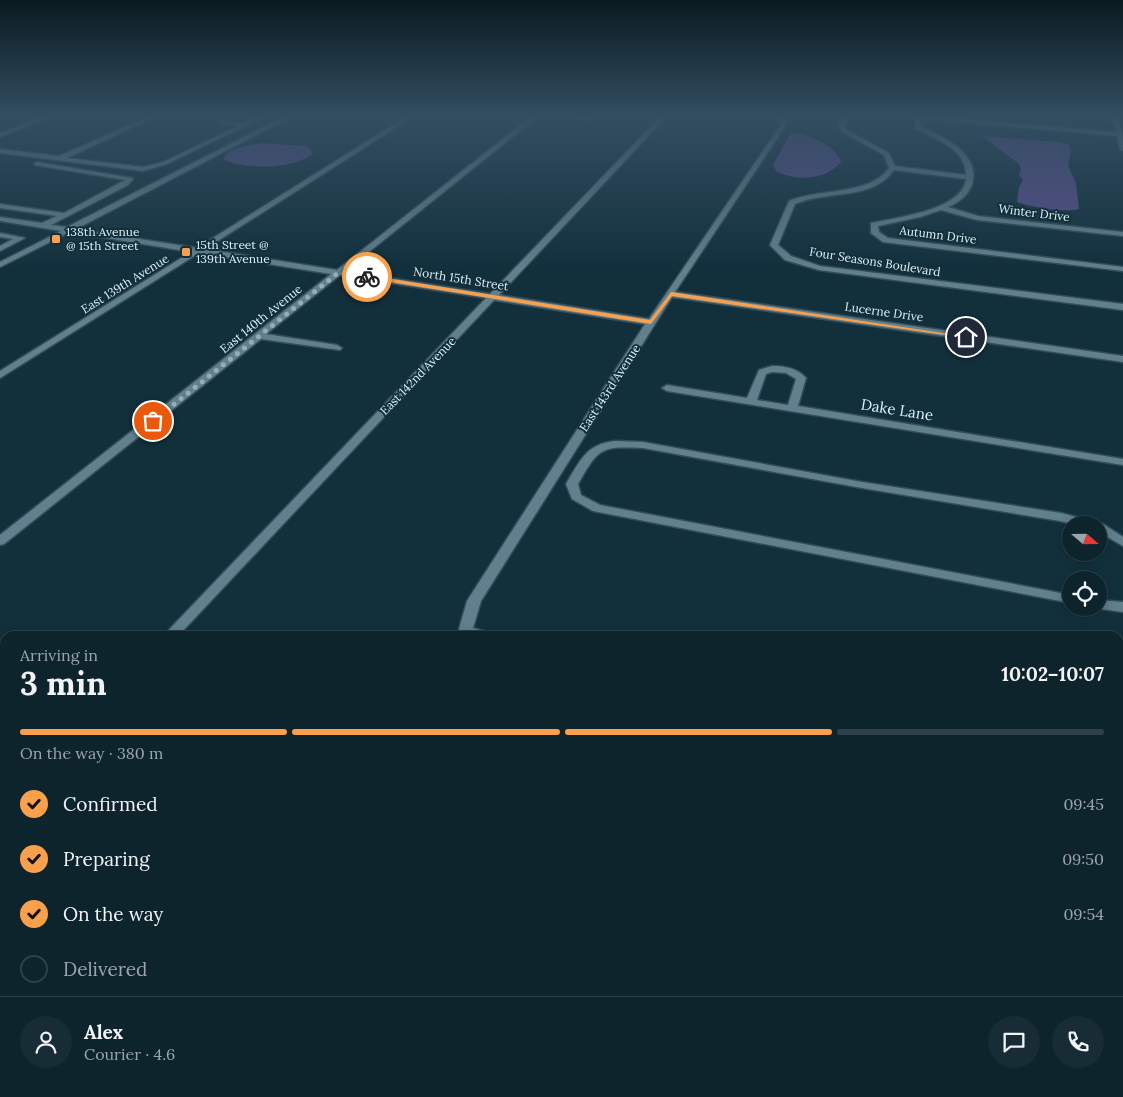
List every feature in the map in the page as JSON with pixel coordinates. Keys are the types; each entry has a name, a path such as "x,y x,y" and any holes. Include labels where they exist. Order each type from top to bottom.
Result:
{"street":[{"path":"43,226 126,184 130,179 47,166"},
{"path":"122,166 143,169 153,166"},
{"path":"187,166 192,167"},
{"name":"East 139th Avenue","path":"0,375 332,166"},
{"name":"East 140th Avenue","path":"0,541 473,166"},
{"name":"East 142nd Avenue","path":"175,631 616,166"},
{"name":"East 143rd Avenue","path":"466,631 474,601 651,322 756,166"},
{"path":"892,168 971,178 969,166"},
{"path":"0,266 192,167"},
{"name":"Four Seasons Boulevard","path":"892,168 885,178 868,188 805,197 792,203 774,245 788,258 819,268 1123,307"},
{"name":"Autumn Drive","path":"971,178 967,191 943,208 874,225 875,232 886,240 1123,269"},
{"path":"0,206 64,215"},
{"name":"Winter Drive","path":"943,208 977,218 1123,234"},
{"name":"North 15th Street","path":"0,219 651,322"},
{"path":"0,235 21,238 0,248"},
{"name":"Lucerne Drive","path":"671,294 1123,359"},
{"path":"260,336 337,348"},
{"path":"751,402 762,372 780,369 798,374 801,378 792,408"},
{"name":"Dake Lane","path":"667,388 1123,462"},
{"path":"1062,517 862,485 643,445 609,443 591,452 572,484 576,497 597,508 1062,597"},
{"path":"1108,533 1123,542"},
{"path":"1107,606 1123,607"}],"shaded area":[{"path":"774,166 837,166 819,176 801,178 784,175 776,171"},
{"path":"1020,166 1068,166 1076,183 1079,209 1048,209 1017,202 1019,187 1023,180 1019,175 1021,170"}],"way so far":[{"path":"153,421 338,273 367,277"}],"place":[{"name":"138th Avenue @ 15th Street","path":"56,239"},
{"name":"15th Street @ 139th Avenue","path":"186,252"}],"route":[{"path":"367,277 651,322 671,294 966,337"}]}
